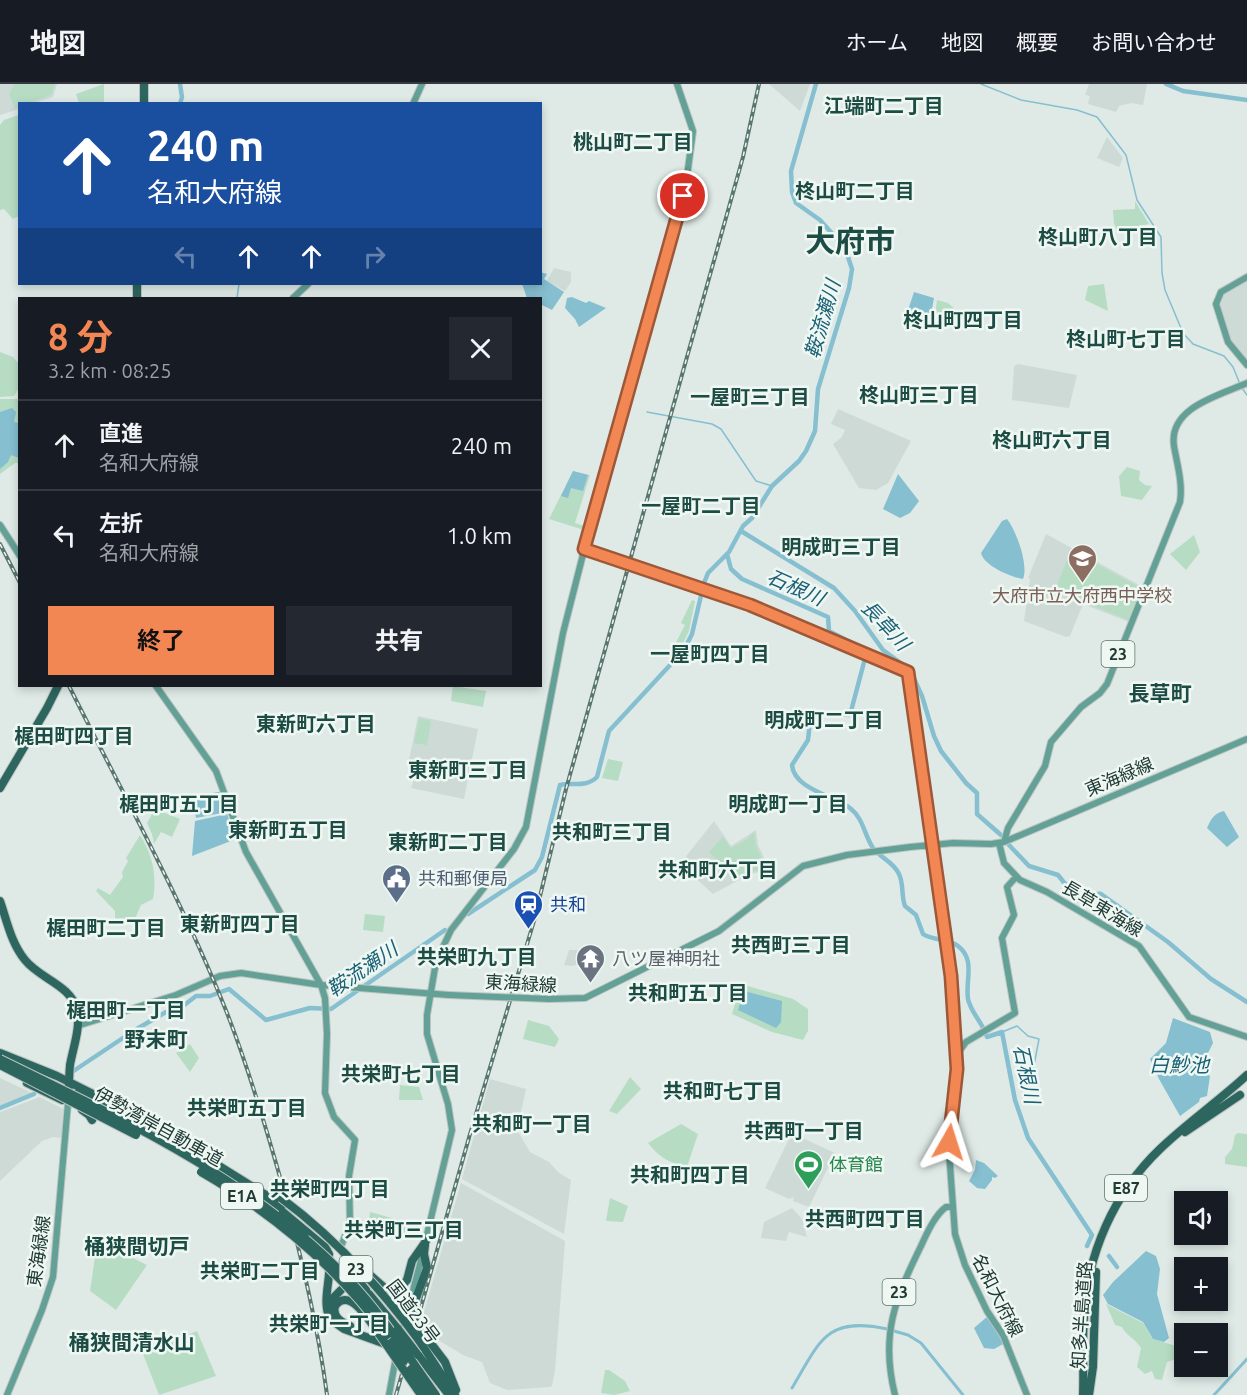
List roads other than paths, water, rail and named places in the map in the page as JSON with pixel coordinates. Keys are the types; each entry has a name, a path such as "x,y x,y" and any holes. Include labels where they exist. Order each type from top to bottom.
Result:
{"highway":[{"path":"144,84 144,102"},
{"path":"0,788 58,687"},
{"path":"0,901 18,950 34,969 69,995 77,1012 68,1103"},
{"path":"1,1061 69,1082 174,1135 187,1144"},
{"path":"1,1061 44,1092 82,1110 112,1115"},
{"name":"国道23号","path":"1,1061 19,1075 78,1096 187,1144 228,1166 282,1205 316,1231 353,1266 420,1340 449,1395"},
{"name":"国道23号","path":"1,1061 59,1085 112,1115 228,1171 318,1227 357,1264 390,1302 420,1340 457,1395"},
{"name":"伊勢湾岸自動車道","path":"1,1061 214,1179 261,1209 292,1233 338,1275 396,1345 428,1395"},
{"name":"伊勢湾岸自動車道","path":"1,1061 141,1132 217,1174 266,1206 311,1243 349,1279 371,1305 436,1395"},
{"name":"知多半島道路","path":"1083,1395 1084,1317 1098,1244 1108,1219 1124,1191 1146,1164 1170,1140 1247,1075"},
{"name":"知多半島道路","path":"1089,1395 1093,1367 1095,1281 1106,1236 1120,1206 1135,1182 1155,1159 1247,1080"},
{"path":"1185,1132 1240,1095"},
{"path":"1170,1140 1213,1098"},
{"path":"82,1110 92,1120"},
{"path":"282,1205 327,1250 335,1277 375,1335 421,1395"},
{"path":"426,1241 424,1254 427,1268 414,1304 414,1319 420,1340 448,1363 457,1395"},
{"path":"357,1264 385,1288 392,1291 405,1283 413,1259 426,1241"},
{"path":"327,1250 330,1273 327,1309 330,1319 344,1329 396,1345"},
{"path":"410,1269 413,1262 420,1263 427,1268"},
{"path":"349,1269 449,1395"},
{"path":"351,1287 366,1292"},
{"path":"341,1290 331,1302 332,1316 342,1325 375,1335"},
{"path":"357,1306 343,1299 336,1303 334,1311 340,1321 396,1345"}],"main road":[{"path":"413,102 422,84"},
{"path":"388,1395 396,1345 426,1241 452,1130 448,1104 428,1043 426,1022 430,993 439,953 446,938 517,844 526,827 563,633 584,549 686,184 693,131 677,84"},
{"path":"1247,277 1221,292 1216,304 1228,342 1247,365"},
{"path":"293,297 307,285"},
{"name":"23","path":"1001,843 1045,766 1051,742 1081,707 1100,693 1107,684 1180,502 1180,484 1173,438 1176,430 1193,407 1243,385"},
{"path":"0,525 18,553"},
{"path":"584,549 750,605 908,672 946,942 957,1054"},
{"path":"157,687 216,771 246,852 321,985 328,1053 324,1086 327,1101 333,1117 355,1140 350,1176 350,1223 342,1244"},
{"name":"東海緑線","path":"77,1026 183,993 228,974 241,973 321,985 361,988 549,999 585,998 719,931 803,866 847,855 932,844 1001,843 1247,739"},
{"path":"957,1054 963,1044 1015,1013 1002,938 1014,915 1007,887 1016,877 1004,863 1001,843"},
{"name":"長草東海線","path":"1016,877 1047,892 1135,943 1151,961 1189,1017 1247,1037"},
{"name":"名和大府線","path":"957,1054 948,1138 958,1248 981,1299 1003,1335 1026,1395"},
{"name":"東海緑線","path":"7,1395 45,1303 52,1276 68,1103"},
{"name":"23","path":"895,1395 888,1359 895,1303 933,1224 942,1210 953,1207"}],"water":[{"path":"542,273 547,274 544,279 564,292 552,310 542,305 542,297 527,297 522,285 542,285"},
{"path":"914,292 934,298 930,320 907,313"},
{"path":"572,297 606,308 579,327 565,308 567,298"},
{"path":"12,408 16,412 14,422 18,423 18,458 11,455 8,462 0,469 0,412"},
{"path":"573,471 588,475 583,491 571,488 568,498 561,496"},
{"path":"898,474 919,501 910,513 900,518 883,509"},
{"path":"1007,519 1021,548 1024,565 1023,579 992,566 981,553 1002,521"},
{"path":"219,792 227,812 196,818 192,796"},
{"path":"1224,811 1239,837 1227,847 1207,828 1213,817"},
{"path":"227,814 236,839 192,856 195,821"},
{"path":"744,991 782,1001 781,1022 776,1028 738,1010"},
{"name":"白魦池","path":"1173,1018 1210,1032 1213,1043 1202,1065 1205,1073 1210,1076 1207,1096 1200,1098 1199,1102 1180,1116 1150,1059 1166,1043"},
{"path":"976,1160 984,1163 998,1176 992,1177 985,1189 977,1188 969,1181 975,1170"},
{"path":"1146,1251 1156,1256 1160,1269 1157,1294 1169,1338 1164,1342 1153,1339 1143,1322 1108,1304 1103,1295 1113,1282"},
{"path":"988,1316 1005,1343 994,1349 984,1348 974,1328"}],"waterway":[{"path":"180,84 181,102"},
{"name":"鞍流瀬川","path":"468,914 535,870 542,857 560,785 584,784 597,777 609,731 684,650 692,634 708,573 729,552 743,526 752,518 772,486 799,461 815,431 818,389 849,288 852,269 845,248 820,220 796,203 792,192 791,171 816,84"},
{"path":"981,84 1021,100 1077,110 1097,117 1126,155 1137,200 1161,237 1165,290 1183,333 1193,344 1224,356 1233,367 1240,384"},
{"path":"1166,84 1183,91 1247,100"},
{"path":"237,297 239,285"},
{"path":"1242,388 1247,395"},
{"path":"647,412 712,424 721,429 756,481 772,486"},
{"name":"長草川","path":"741,531 834,588 855,611 883,650 910,670 922,696 941,751 966,783 977,793 977,814 1001,835"},
{"name":"石根川","path":"727,554 731,569 742,579 828,617 829,631 867,651 850,715 811,713 808,740 792,765 794,773 807,786 855,812 873,848 899,874 905,906 916,915 923,934 954,943 967,958 969,971 967,992 970,1004 987,1037 1002,1032 1015,1100 1028,1138 1092,1235 1087,1246"},
{"name":"長草川","path":"1009,845 1029,866 1058,875 1078,900 1101,894 1168,942 1211,979 1247,1002"},
{"name":"鞍流瀬川","path":"72,1072 135,1030 166,1012 183,1006 196,996 210,996 229,989 266,1020 310,1008 331,1009 445,930"},
{"path":"1002,1032 1017,1026 1028,1036 1039,1039 1031,1081"},
{"name":"鞍流瀬川","path":"0,1108 34,1094"},
{"name":"石根川","path":"1109,1256 1117,1267"},
{"path":"792,1388 818,1345 827,1336 850,1326 887,1329"},
{"path":"894,1331 908,1335 921,1343 963,1395"},
{"path":"1214,1395 1247,1359"}],"railway":[{"path":"396,1395 470,1134 534,921 566,789 743,157 759,84"},
{"path":"0,544 18,579"},
{"path":"70,687 191,929 227,1013 251,1080 285,1195 314,1319 327,1395"}],"place":[{"name":"大府市立大府西中学校","path":"1082,584"},
{"name":"共和郵便局","path":"397,904"},
{"name":"共和","path":"529,930"},
{"name":"八ツ屋神明社","path":"591,984"},
{"name":"体育館","path":"808,1190"}],"district":[{"name":"江端町二丁目","path":"884,105"},
{"name":"桃山町二丁目","path":"633,141"},
{"name":"柊山町二丁目","path":"855,190"},
{"name":"柊山町八丁目","path":"1098,236"},
{"name":"大府市","path":"850,241"},
{"name":"柊山町四丁目","path":"963,319"},
{"name":"柊山町七丁目","path":"1126,338"},
{"name":"柊山町三丁目","path":"919,394"},
{"name":"一屋町三丁目","path":"750,396"},
{"name":"柊山町六丁目","path":"1052,439"},
{"name":"一屋町二丁目","path":"701,505"},
{"name":"明成町三丁目","path":"841,546"},
{"name":"一屋町四丁目","path":"710,653"},
{"name":"長草町","path":"1160,693"},
{"name":"明成町二丁目","path":"824,719"},
{"name":"東新町六丁目","path":"316,723"},
{"name":"梶田町四丁目","path":"74,735"},
{"name":"東新町三丁目","path":"468,769"},
{"name":"梶田町五丁目","path":"179,803"},
{"name":"明成町一丁目","path":"788,803"},
{"name":"東新町五丁目","path":"288,829"},
{"name":"共和町三丁目","path":"612,831"},
{"name":"東新町二丁目","path":"448,841"},
{"name":"共和町六丁目","path":"718,869"},
{"name":"東新町四丁目","path":"240,923"},
{"name":"梶田町二丁目","path":"106,927"},
{"name":"共西町三丁目","path":"791,944"},
{"name":"共栄町九丁目","path":"477,956"},
{"name":"共和町五丁目","path":"688,992"},
{"name":"梶田町一丁目","path":"126,1009"},
{"name":"野末町","path":"156,1039"},
{"name":"共栄町七丁目","path":"401,1073"},
{"name":"共和町七丁目","path":"723,1090"},
{"name":"共栄町五丁目","path":"247,1107"},
{"name":"共和町一丁目","path":"532,1123"},
{"name":"共西町一丁目","path":"804,1130"},
{"name":"共和町四丁目","path":"690,1174"},
{"name":"共栄町四丁目","path":"330,1188"},
{"name":"共西町四丁目","path":"865,1218"},
{"name":"共栄町三丁目","path":"404,1229"},
{"name":"桶狭間切戸","path":"137,1246"},
{"name":"共栄町二丁目","path":"260,1270"},
{"name":"共栄町一丁目","path":"329,1323"},
{"name":"桶狭間清水山","path":"132,1342"}]}
